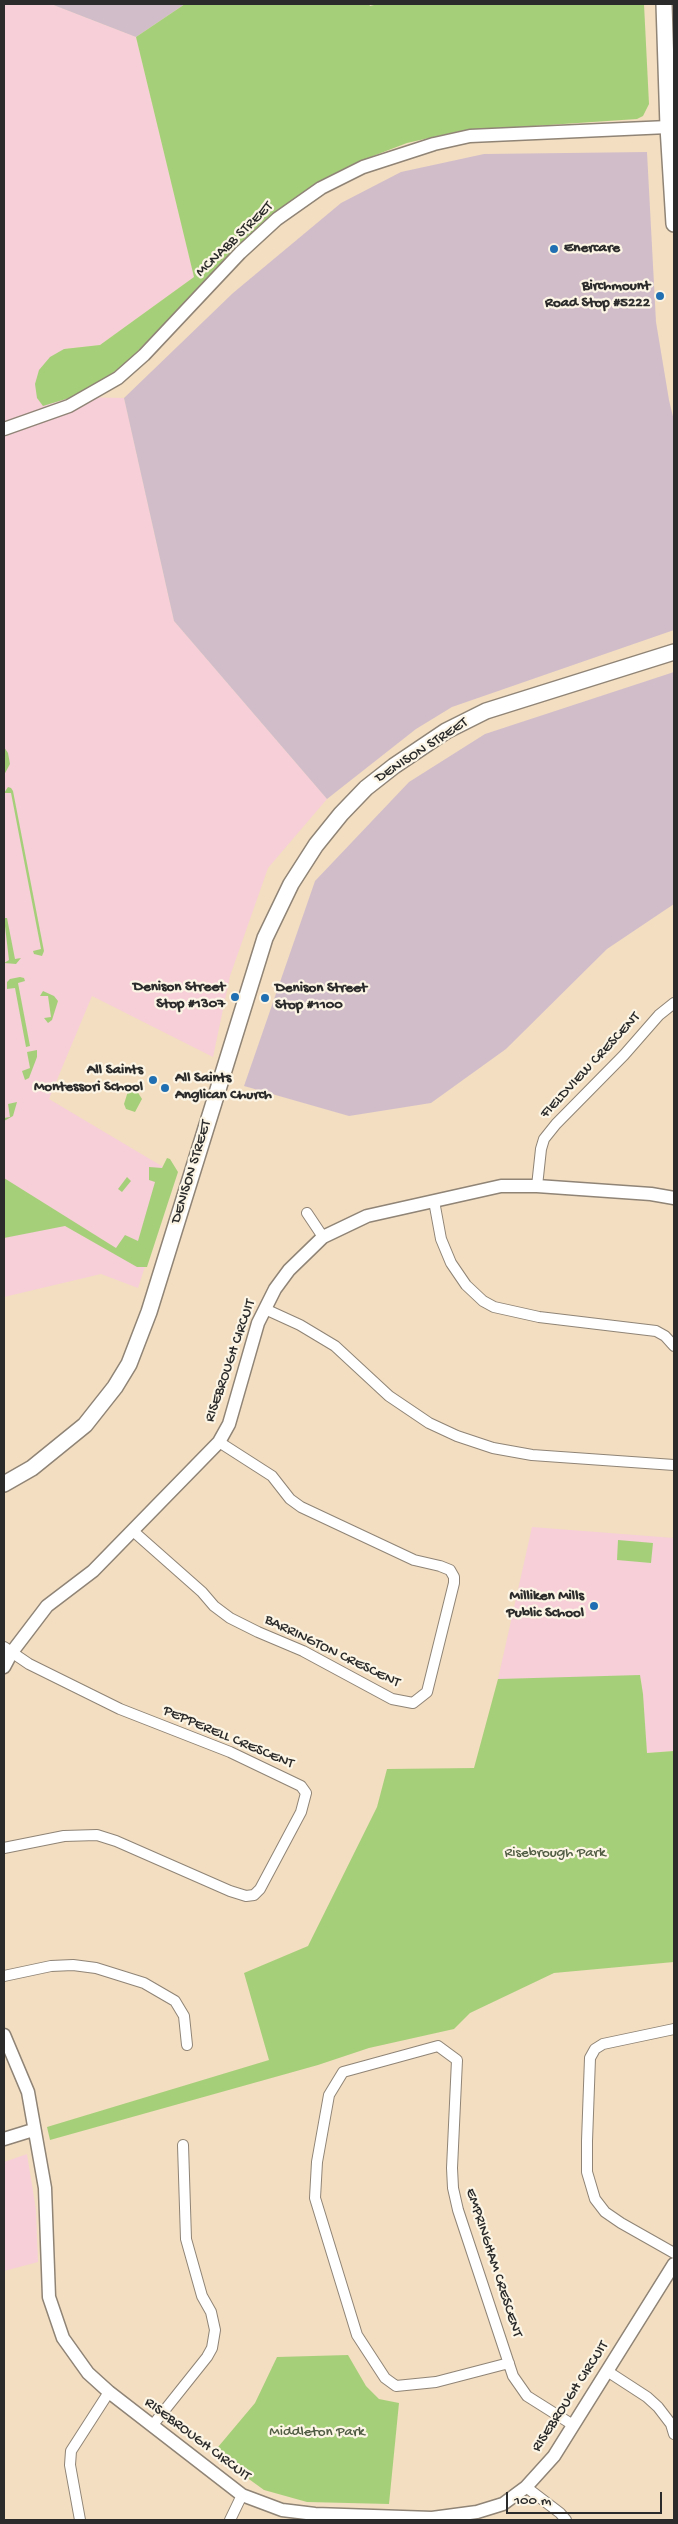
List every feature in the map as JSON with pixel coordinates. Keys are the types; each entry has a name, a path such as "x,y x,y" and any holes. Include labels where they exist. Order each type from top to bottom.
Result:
{"main road":[{"path":"664,4 668,128 674,224"},
{"name":"DENISON STREET","path":"4,1484 32,1468 85,1425 115,1387 129,1364 149,1312 265,938 291,884 316,845 341,814 366,788 394,766 446,731 486,711 674,652"}],"street":[{"name":"MCNABB STREET","path":"4,429 68,406 118,378 144,355 240,253 277,219 321,188 363,167 434,144 470,136 668,128"},
{"name":"FIELDVIEW CRESCENT","path":"537,1186 544,1139 660,1015 674,1003"},
{"name":"RISEBROUGH CIRCUIT","path":"4,1667 8,1650 47,1606 93,1571 219,1442 229,1424 258,1323 265,1308 275,1289 289,1270 323,1237 367,1216 502,1186 537,1186 651,1194 674,1198"},
{"path":"434,1201 441,1239 451,1262 466,1285 483,1301 494,1307 539,1317 656,1331 665,1336 674,1346"},
{"path":"307,1213 323,1237"},
{"path":"265,1308 300,1325 335,1346 389,1396 429,1423 457,1436 493,1448 532,1455 674,1465"},
{"name":"BARRINGTON CRESCENT","path":"133,1531 202,1592 214,1606 230,1618 302,1650 392,1699 412,1703 427,1692 454,1583 454,1577 450,1570 414,1560 301,1506 290,1498 272,1476 219,1442"},
{"name":"PEPPERELL CRESCENT","path":"4,1848 64,1836 97,1836 116,1840 230,1891 246,1896 254,1895 260,1889 301,1812 306,1793 301,1786 230,1752 120,1709 29,1664 8,1650"},
{"path":"4,1976 51,1966 73,1965 96,1968 144,1984 175,2001 184,2016 187,2045"},
{"path":"674,2029 602,2044 595,2049 590,2058 587,2141 588,2172 595,2199 605,2212 674,2253"},
{"name":"RISEBROUGH CIRCUIT","path":"4,2035 26,2085 44,2188 49,2297 52,2311 63,2338 74,2356 88,2373 152,2426 242,2495 282,2510 357,2518 455,2517 503,2504 526,2487 554,2456 674,2264"},
{"name":"EMPRINGHAM CRESCENT","path":"509,2363 436,2382 396,2386 385,2378 358,2335 315,2198 317,2162 330,2095 342,2072 438,2046 457,2060 452,2148 453,2188 509,2363 513,2376 527,2396 573,2425"},
{"path":"4,2139 33,2130"},
{"path":"152,2426 207,2357 212,2348 215,2330 211,2312 202,2296 186,2239 183,2145"},
{"path":"607,2371 647,2397 658,2407 672,2424 674,2434"},
{"path":"80,2520 70,2465 70,2451 109,2392"},
{"path":"526,2487 560,2513 566,2520"},
{"path":"230,2520 242,2495"}],"shaded area":[{"path":"4,4 51,4 136,37 194,277 100,345 64,349 73,397 124,398 174,621 327,799 268,868 230,976 213,1057 92,996 49,1099 175,1174 138,1288 101,1274 4,1297"},
{"path":"51,4 185,4 136,37"},
{"path":"647,152 656,322 674,421 674,630 452,707 416,729 327,799 174,621 124,398 233,293 341,203 401,172 484,154"},
{"path":"674,672 674,904 607,949 506,1049 431,1103 349,1116 244,1086 315,881 409,782 485,734"},
{"name":"Milliken Mills Public School","path":"532,1527 674,1538 674,1751 647,1753 641,1678 498,1679"},
{"path":"27,2154 36,2210 38,2262 4,2271 4,2162"}],"green space":[{"path":"185,4 369,4 370,6 378,4 644,4 649,104 643,116 637,119 460,131 407,143 360,161 313,186 263,222 125,364 97,384 73,397 43,406 37,398 35,384 39,370 50,357 64,349 100,345 194,277 136,37"},
{"path":"4,747 8,753 10,764 4,775"},
{"path":"8,787 13,791 44,951 42,956 34,954 33,951 41,949 11,793 4,793"},
{"path":"4,918 7,918 15,959 21,958 16,964 4,963 9,960"},
{"path":"24,978 25,981 18,983 30,1046 26,1047 15,988 7,989 7,982 10,979"},
{"path":"43,991 54,996 58,1001 52,1020 48,1023 44,1018 51,1017 48,996 40,996"},
{"path":"37,1050 37,1057 29,1078 25,1080 22,1071 30,1068 27,1052"},
{"path":"129,1088 137,1091 142,1099 135,1112 126,1109 124,1104"},
{"path":"17,1102 13,1116 4,1121 4,1118 10,1117 8,1104"},
{"path":"167,1158 170,1159 178,1172 147,1267 137,1267 65,1226 4,1238 4,1178 116,1248 125,1235 138,1241 155,1182 149,1180 149,1167 162,1168"},
{"path":"127,1177 131,1181 122,1192 118,1189"},
{"path":"618,1540 653,1543 651,1563 617,1560"},
{"name":"Risebrough Park","path":"640,1675 647,1753 674,1751 674,1962 554,1973 470,2013 454,2029 369,2048 318,2065 50,2140 47,2127 269,2060 244,1973 308,1946 377,1807 387,1769 474,1768 498,1679"},
{"name":"Middleton Park","path":"348,2355 366,2386 379,2399 399,2403 389,2504 307,2502 264,2490 213,2453 255,2403 277,2357"}],"place":[{"name":"Enercare","path":"554,249"},
{"name":"Birchmount Road Stop #5222","path":"660,296"},
{"name":"Denison Street Stop #1307","path":"235,997"},
{"name":"Denison Street Stop #1100","path":"265,998"},
{"name":"All Saints Montessori School","path":"153,1080"},
{"name":"All Saints Anglican Church","path":"165,1088"},
{"name":"Milliken Mills Public School","path":"594,1606"}]}
